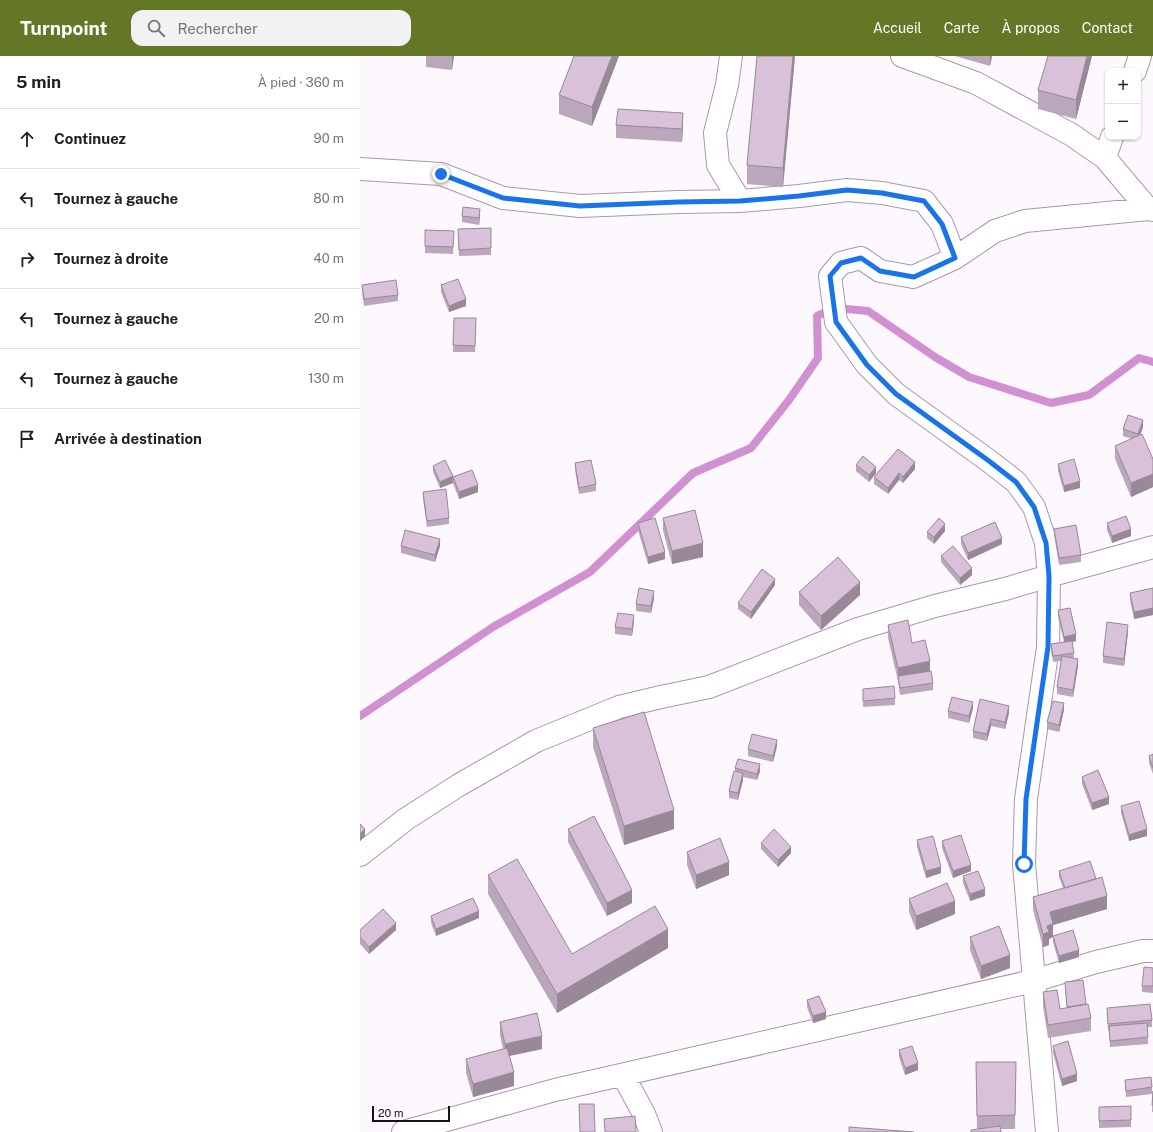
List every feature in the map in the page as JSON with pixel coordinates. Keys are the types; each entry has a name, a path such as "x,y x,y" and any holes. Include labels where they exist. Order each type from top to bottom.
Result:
{"street":[{"path":"731,56 727,85 715,133 718,165 740,201"},
{"path":"902,56 976,83 1072,134 1105,158 1150,210"},
{"path":"1136,68 1140,56"},
{"path":"1105,158 1111,140"},
{"path":"360,169 441,174 503,198 580,206 740,201 847,190 882,193 924,201 942,224 955,258"},
{"path":"1047,1132 1024,864 1026,799 1048,647 1049,576 1046,543 1034,507 1016,482 896,394 867,365 836,322 830,276 841,263 861,258 880,271 914,277 955,258 995,231 1025,221 1150,210"},
{"path":"360,855 406,819 458,785 536,741 620,707 709,687 858,629 935,606 1005,589 1153,547"},
{"path":"403,1132 555,1090 1033,981 1096,962 1143,951 1153,951"},
{"path":"623,1075 644,1114 651,1132"}],"building":[{"path":"574,56 612,56 592,107 559,95"},
{"path":"757,56 793,56 783,168 747,165"},
{"path":"1048,56 1087,56 1076,100 1038,90"},
{"path":"618,109 683,113 682,129 616,125"},
{"path":"463,207 480,209 479,218 462,216"},
{"path":"491,228 491,248 459,250 458,229"},
{"path":"425,230 454,231 453,247 425,246"},
{"path":"458,279 466,299 449,306 441,285"},
{"path":"396,280 398,295 364,299 362,285"},
{"path":"454,318 476,318 475,346 453,345"},
{"path":"1128,415 1143,420 1138,434 1123,429"},
{"path":"1142,434 1153,459 1153,474 1131,483 1115,446"},
{"path":"898,449 915,462 903,477 899,473 888,488 874,477"},
{"path":"863,456 876,467 869,475 856,465"},
{"path":"1074,459 1080,481 1064,486 1058,464"},
{"path":"445,460 453,476 440,482 433,466"},
{"path":"591,460 596,484 579,488 575,463"},
{"path":"472,470 478,485 459,492 453,477"},
{"path":"446,489 449,518 427,521 423,492"},
{"path":"695,510 703,543 672,551 663,518"},
{"path":"1126,516 1131,529 1112,536 1107,523"},
{"path":"655,518 665,552 648,557 638,523"},
{"path":"939,518 945,524 934,537 927,532"},
{"path":"995,522 1002,538 968,553 961,537"},
{"path":"1076,525 1081,555 1059,558 1054,529"},
{"path":"405,530 440,539 435,555 401,546"},
{"path":"953,546 972,568 960,578 941,556"},
{"path":"838,557 860,582 821,616 799,592"},
{"path":"762,569 775,579 751,612 738,603"},
{"path":"639,588 654,591 651,606 636,604"},
{"path":"1153,588 1153,608 1134,612 1130,593"},
{"path":"1070,608 1076,634 1064,637 1058,610"},
{"path":"618,613 634,615 632,629 615,627"},
{"path":"908,620 912,643 925,640 930,661 898,668 888,625"},
{"path":"1107,622 1128,625 1124,659 1103,656"},
{"path":"1072,641 1074,653 1053,656 1051,644"},
{"path":"1062,656 1078,659 1073,690 1057,687"},
{"path":"931,671 933,683 900,688 898,676"},
{"path":"894,686 895,698 863,701 863,689"},
{"path":"952,697 973,702 969,716 948,711"},
{"path":"980,699 1009,706 1005,722 991,719 987,734 973,731"},
{"path":"1053,701 1064,703 1059,725 1047,722"},
{"path":"644,712 674,810 624,826 593,728"},
{"path":"752,734 777,740 773,756 748,749"},
{"path":"1153,754 1153,768 1149,756"},
{"path":"738,759 760,764 757,774 735,768"},
{"path":"1098,770 1109,797 1092,803 1082,777"},
{"path":"734,771 743,773 738,793 729,791"},
{"path":"1139,801 1147,829 1129,835 1121,806"},
{"path":"594,816 632,890 607,903 568,829"},
{"path":"360,824 365,829 360,834"},
{"path":"774,829 791,847 778,860 761,843"},
{"path":"961,835 971,865 953,871 942,841"},
{"path":"933,836 941,867 926,871 917,840"},
{"path":"720,838 729,862 696,875 687,852"},
{"path":"517,859 572,954 655,906 668,929 557,994 488,875"},
{"path":"1090,861 1096,879 1065,888 1059,871"},
{"path":"978,871 985,889 970,894 963,876"},
{"path":"1102,877 1107,896 1050,912 1053,924 1047,926 1049,932 1043,934 1033,897"},
{"path":"947,883 955,901 916,916 909,899"},
{"path":"473,898 479,911 436,929 431,916"},
{"path":"383,909 396,923 369,947 360,937 360,930"},
{"path":"999,926 1010,955 981,966 970,937"},
{"path":"1073,930 1079,950 1059,956 1053,936"},
{"path":"1144,967 1153,968 1153,986 1142,986"},
{"path":"1083,980 1086,1004 1067,1007 1065,982"},
{"path":"1057,990 1060,1009 1088,1004 1091,1018 1048,1025 1043,992"},
{"path":"819,996 826,1012 813,1016 807,1000"},
{"path":"1150,1004 1152,1020 1108,1024 1107,1008"},
{"path":"537,1013 542,1036 505,1044 500,1022"},
{"path":"1147,1023 1148,1037 1110,1041 1109,1026"},
{"path":"1068,1041 1077,1074 1062,1079 1053,1046"},
{"path":"912,1046 918,1063 905,1068 899,1050"},
{"path":"507,1048 514,1072 473,1084 466,1059"},
{"path":"976,1062 1016,1062 1015,1115 977,1116"},
{"path":"1151,1077 1152,1087 1126,1091 1125,1080"},
{"path":"579,1104 594,1104 595,1132 580,1132"},
{"path":"1131,1106 1131,1120 1099,1121 1099,1107"},
{"path":"635,1116 636,1132 605,1132 604,1119"},
{"path":"1000,1126 1001,1132 971,1132 971,1130"},
{"path":"849,1127 914,1132 849,1132"}],"waterway":[{"path":"360,716 493,627 590,572 693,473 751,448 789,400 818,358 817,316 835,308 868,311 935,357 969,377 1051,403 1089,395 1139,358 1153,362"}],"route":[{"path":"441,174 503,198 580,206 740,201 847,190 882,193 924,201 942,224 955,258 914,277 880,271 861,258 841,263 830,276 836,322 867,365 896,394 1016,482 1034,507 1046,543 1049,576 1048,647 1026,799 1024,864"}]}
